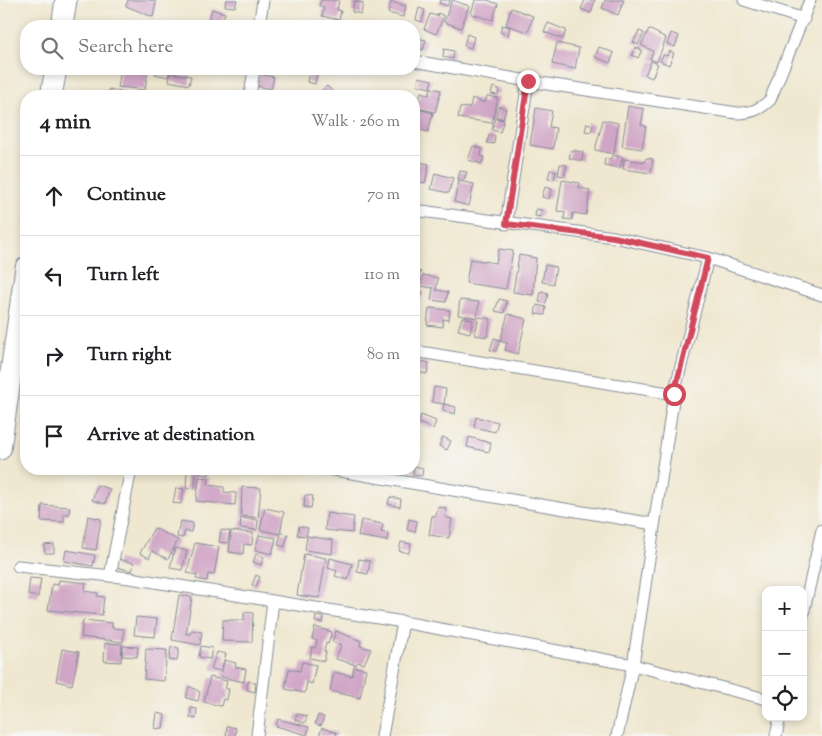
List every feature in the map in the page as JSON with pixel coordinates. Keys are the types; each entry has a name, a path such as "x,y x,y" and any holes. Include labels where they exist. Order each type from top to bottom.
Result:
{"highway":[{"path":"63,20 66,0"},
{"path":"52,90 55,75"},
{"path":"0,449 20,310"}],"street":[{"path":"261,20 263,0"},
{"path":"744,0 804,19"},
{"path":"420,62 528,81 737,113 750,113 761,108 770,100 810,0"},
{"path":"251,90 253,75"},
{"path":"506,224 528,81"},
{"path":"420,211 506,224 614,237 708,258 822,295"},
{"path":"617,736 633,665 674,394 708,258"},
{"path":"420,351 674,394"},
{"path":"110,576 130,475"},
{"path":"364,475 654,524"},
{"path":"807,596 822,530"},
{"path":"18,566 110,576 404,622 633,665 762,698"},
{"path":"257,736 272,601"},
{"path":"382,736 404,622"},
{"path":"776,736 779,721"}],"building":[{"path":"128,0 150,0 156,2 153,17 126,6"},
{"path":"226,0 237,0 235,7 225,6"},
{"path":"321,0 339,0 337,10 341,11 339,20 322,16 324,7 319,6"},
{"path":"440,0 450,0 447,6 439,3"},
{"path":"452,0 469,6 461,28 444,22"},
{"path":"475,0 487,0 498,4 493,20 471,14"},
{"path":"585,0 595,0 591,13 581,9"},
{"path":"605,0 624,0 618,15 602,8"},
{"path":"354,1 363,3 361,14 352,12"},
{"path":"391,2 406,6 403,17 388,13"},
{"path":"419,8 425,10 422,22 416,20"},
{"path":"511,8 533,16 528,32 506,25"},
{"path":"212,9 225,13 222,20 209,20"},
{"path":"438,13 444,16 436,34 424,29 430,14 437,16"},
{"path":"548,23 566,30 563,39 544,32"},
{"path":"502,25 510,27 508,35 500,32"},
{"path":"649,29 666,38 657,62 650,59 653,51 641,45"},
{"path":"639,31 644,33 638,45 633,42"},
{"path":"671,33 679,36 675,47 667,44"},
{"path":"467,34 474,37 471,48 464,46"},
{"path":"420,38 426,40 423,50 420,49"},
{"path":"557,43 579,48 575,69 552,64"},
{"path":"599,47 614,53 610,63 595,57"},
{"path":"636,47 642,50 638,58 632,55"},
{"path":"444,49 454,51 453,59 443,57"},
{"path":"669,51 674,53 669,65 660,61 663,55 667,56"},
{"path":"651,61 658,64 652,78 645,75"},
{"path":"120,75 147,75 145,90 118,87"},
{"path":"170,75 191,76 189,85 169,81"},
{"path":"259,75 274,77 271,89 256,86"},
{"path":"308,75 317,75 315,84 307,82"},
{"path":"419,77 432,80 430,88 417,85"},
{"path":"327,86 331,90 322,90"},
{"path":"493,87 499,89 498,95 491,94"},
{"path":"431,88 441,90 435,112 420,109 421,92 429,95"},
{"path":"487,96 498,98 492,123 458,118 460,108 470,107 472,98 485,103"},
{"path":"499,106 506,109 503,119 496,117"},
{"path":"628,106 644,109 641,125 646,126 642,149 622,146"},
{"path":"536,108 552,111 549,127 556,128 553,149 530,145"},
{"path":"420,110 433,113 428,132 420,130"},
{"path":"495,118 504,120 500,132 492,130"},
{"path":"603,120 618,123 614,154 595,150"},
{"path":"587,123 593,125 591,132 585,131"},
{"path":"489,135 495,136 494,144 487,143"},
{"path":"473,146 482,149 481,156 484,157 482,164 468,160"},
{"path":"571,150 583,152 582,161 569,158"},
{"path":"612,155 623,157 620,168 604,165 605,158 611,159"},
{"path":"646,158 653,159 651,173 623,169 624,159 645,162"},
{"path":"420,162 429,164 425,183 420,182"},
{"path":"560,164 567,165 564,176 558,175"},
{"path":"550,170 556,171 554,180 548,179"},
{"path":"460,171 467,172 464,180 458,179"},
{"path":"435,173 453,178 449,193 431,189"},
{"path":"562,180 580,183 579,188 590,190 586,215 573,213 572,220 564,219 565,212 557,211"},
{"path":"459,181 474,184 469,206 454,202"},
{"path":"545,187 552,189 549,199 542,197"},
{"path":"536,209 542,210 541,217 535,216"},
{"path":"499,249 513,251 506,289 466,283 470,259 496,263"},
{"path":"519,255 536,258 533,295 513,292"},
{"path":"545,265 556,267 553,284 542,282"},
{"path":"423,275 438,278 436,290 448,292 446,302 431,300 433,288 420,286"},
{"path":"541,291 548,293 546,303 539,302"},
{"path":"499,299 507,301 504,313 495,311"},
{"path":"460,300 479,302 477,318 458,315"},
{"path":"537,305 546,307 545,315 535,314"},
{"path":"429,308 450,310 449,320 443,319 443,327 427,325"},
{"path":"508,314 526,319 518,354 505,350 507,343 500,341"},
{"path":"462,317 473,320 470,333 458,330"},
{"path":"479,317 491,319 487,337 475,335"},
{"path":"494,338 500,340 496,351 490,350"},
{"path":"420,361 429,363 427,374 420,373"},
{"path":"434,387 446,389 444,404 432,402"},
{"path":"444,404 456,407 455,414 443,411"},
{"path":"421,415 436,421 433,429 420,424"},
{"path":"476,417 498,422 495,432 474,427"},
{"path":"443,437 451,441 447,450 439,446"},
{"path":"469,437 491,443 489,452 467,447"},
{"path":"420,467 423,468 422,476 413,475 420,475"},
{"path":"187,475 196,475 195,489 186,488"},
{"path":"199,477 209,478 208,485 224,487 224,492 236,493 235,505 196,501"},
{"path":"97,485 110,489 105,504 92,500"},
{"path":"242,487 261,488 258,518 241,516"},
{"path":"176,488 184,489 181,504 173,503"},
{"path":"305,495 313,496 311,508 304,507"},
{"path":"390,497 401,499 400,507 388,504"},
{"path":"42,505 70,507 69,514 64,514 64,522 41,521"},
{"path":"438,507 446,508 445,517 452,519 449,538 429,535 432,516 436,516"},
{"path":"265,508 284,512 280,534 260,530"},
{"path":"327,513 354,517 352,533 325,530"},
{"path":"88,516 101,519 96,550 83,548"},
{"path":"241,518 258,520 257,530 240,528"},
{"path":"409,519 417,521 415,532 407,530"},
{"path":"361,520 383,524 381,532 388,533 387,541 358,536"},
{"path":"180,521 193,523 191,532 185,531 183,538 177,537"},
{"path":"299,526 308,528 306,536 297,535"},
{"path":"154,528 178,540 168,559 152,551 149,558 140,553"},
{"path":"221,530 230,531 228,543 219,542"},
{"path":"231,531 253,533 252,545 244,544 243,554 229,552"},
{"path":"281,533 288,534 285,547 278,545"},
{"path":"259,535 276,538 272,554 255,550"},
{"path":"307,536 333,540 332,554 305,550"},
{"path":"401,542 411,544 409,553 399,551"},
{"path":"195,543 219,547 214,575 208,574 207,581 196,579 197,575 187,573"},
{"path":"54,544 54,553 45,553 44,545"},
{"path":"175,548 187,551 182,570 170,568"},
{"path":"66,550 95,555 93,566 64,561"},
{"path":"256,554 264,557 261,565 253,562"},
{"path":"304,554 326,558 319,598 297,595"},
{"path":"330,558 352,564 348,580 335,576 337,571 328,568"},
{"path":"118,559 134,563 132,571 116,567"},
{"path":"359,559 370,561 368,574 357,572"},
{"path":"256,575 260,577 256,587 252,585"},
{"path":"30,578 41,579 38,597 28,595"},
{"path":"59,580 86,583 85,591 98,593 97,596 104,597 102,615 48,610 52,584 58,585"},
{"path":"179,595 192,597 186,634 190,634 191,630 202,632 200,645 172,640"},
{"path":"244,612 253,613 252,642 222,641 223,620 244,620"},
{"path":"316,616 324,617 323,623 315,622"},
{"path":"136,617 157,619 155,637 134,635"},
{"path":"83,620 112,623 112,628 124,629 123,642 81,637"},
{"path":"315,627 332,632 328,644 326,643 324,661 310,658 312,647 315,648 317,641 312,639"},
{"path":"336,631 361,641 360,646 371,649 364,664 358,662 356,665 336,659 341,645 332,642"},
{"path":"105,643 122,644 121,662 104,661"},
{"path":"123,646 138,647 137,657 122,656"},
{"path":"201,646 212,648 210,659 199,657"},
{"path":"171,647 179,648 177,661 169,660"},
{"path":"62,649 79,652 72,685 56,681"},
{"path":"146,649 167,650 164,681 144,679"},
{"path":"217,652 226,654 221,671 211,669"},
{"path":"224,660 236,663 235,667 246,669 244,682 221,677"},
{"path":"302,662 316,665 312,684 307,682 305,693 285,689 289,669 300,671"},
{"path":"354,667 366,669 360,698 330,691 334,672 352,676"},
{"path":"210,677 227,681 225,689 229,689 227,700 223,699 221,706 204,702"},
{"path":"248,681 256,683 255,692 247,690"},
{"path":"189,686 200,692 198,701 186,698"},
{"path":"191,708 197,709 196,719 190,718"},
{"path":"157,713 165,715 163,728 155,729"},
{"path":"297,714 307,716 305,723 295,720"},
{"path":"318,715 324,717 321,726 315,724"},
{"path":"278,719 309,727 307,735 276,726"},
{"path":"227,726 236,728 235,736 226,736"},
{"path":"322,728 337,733 336,736 319,736"}],"route":[{"path":"528,81 506,224 614,237 708,258 674,394"}]}
